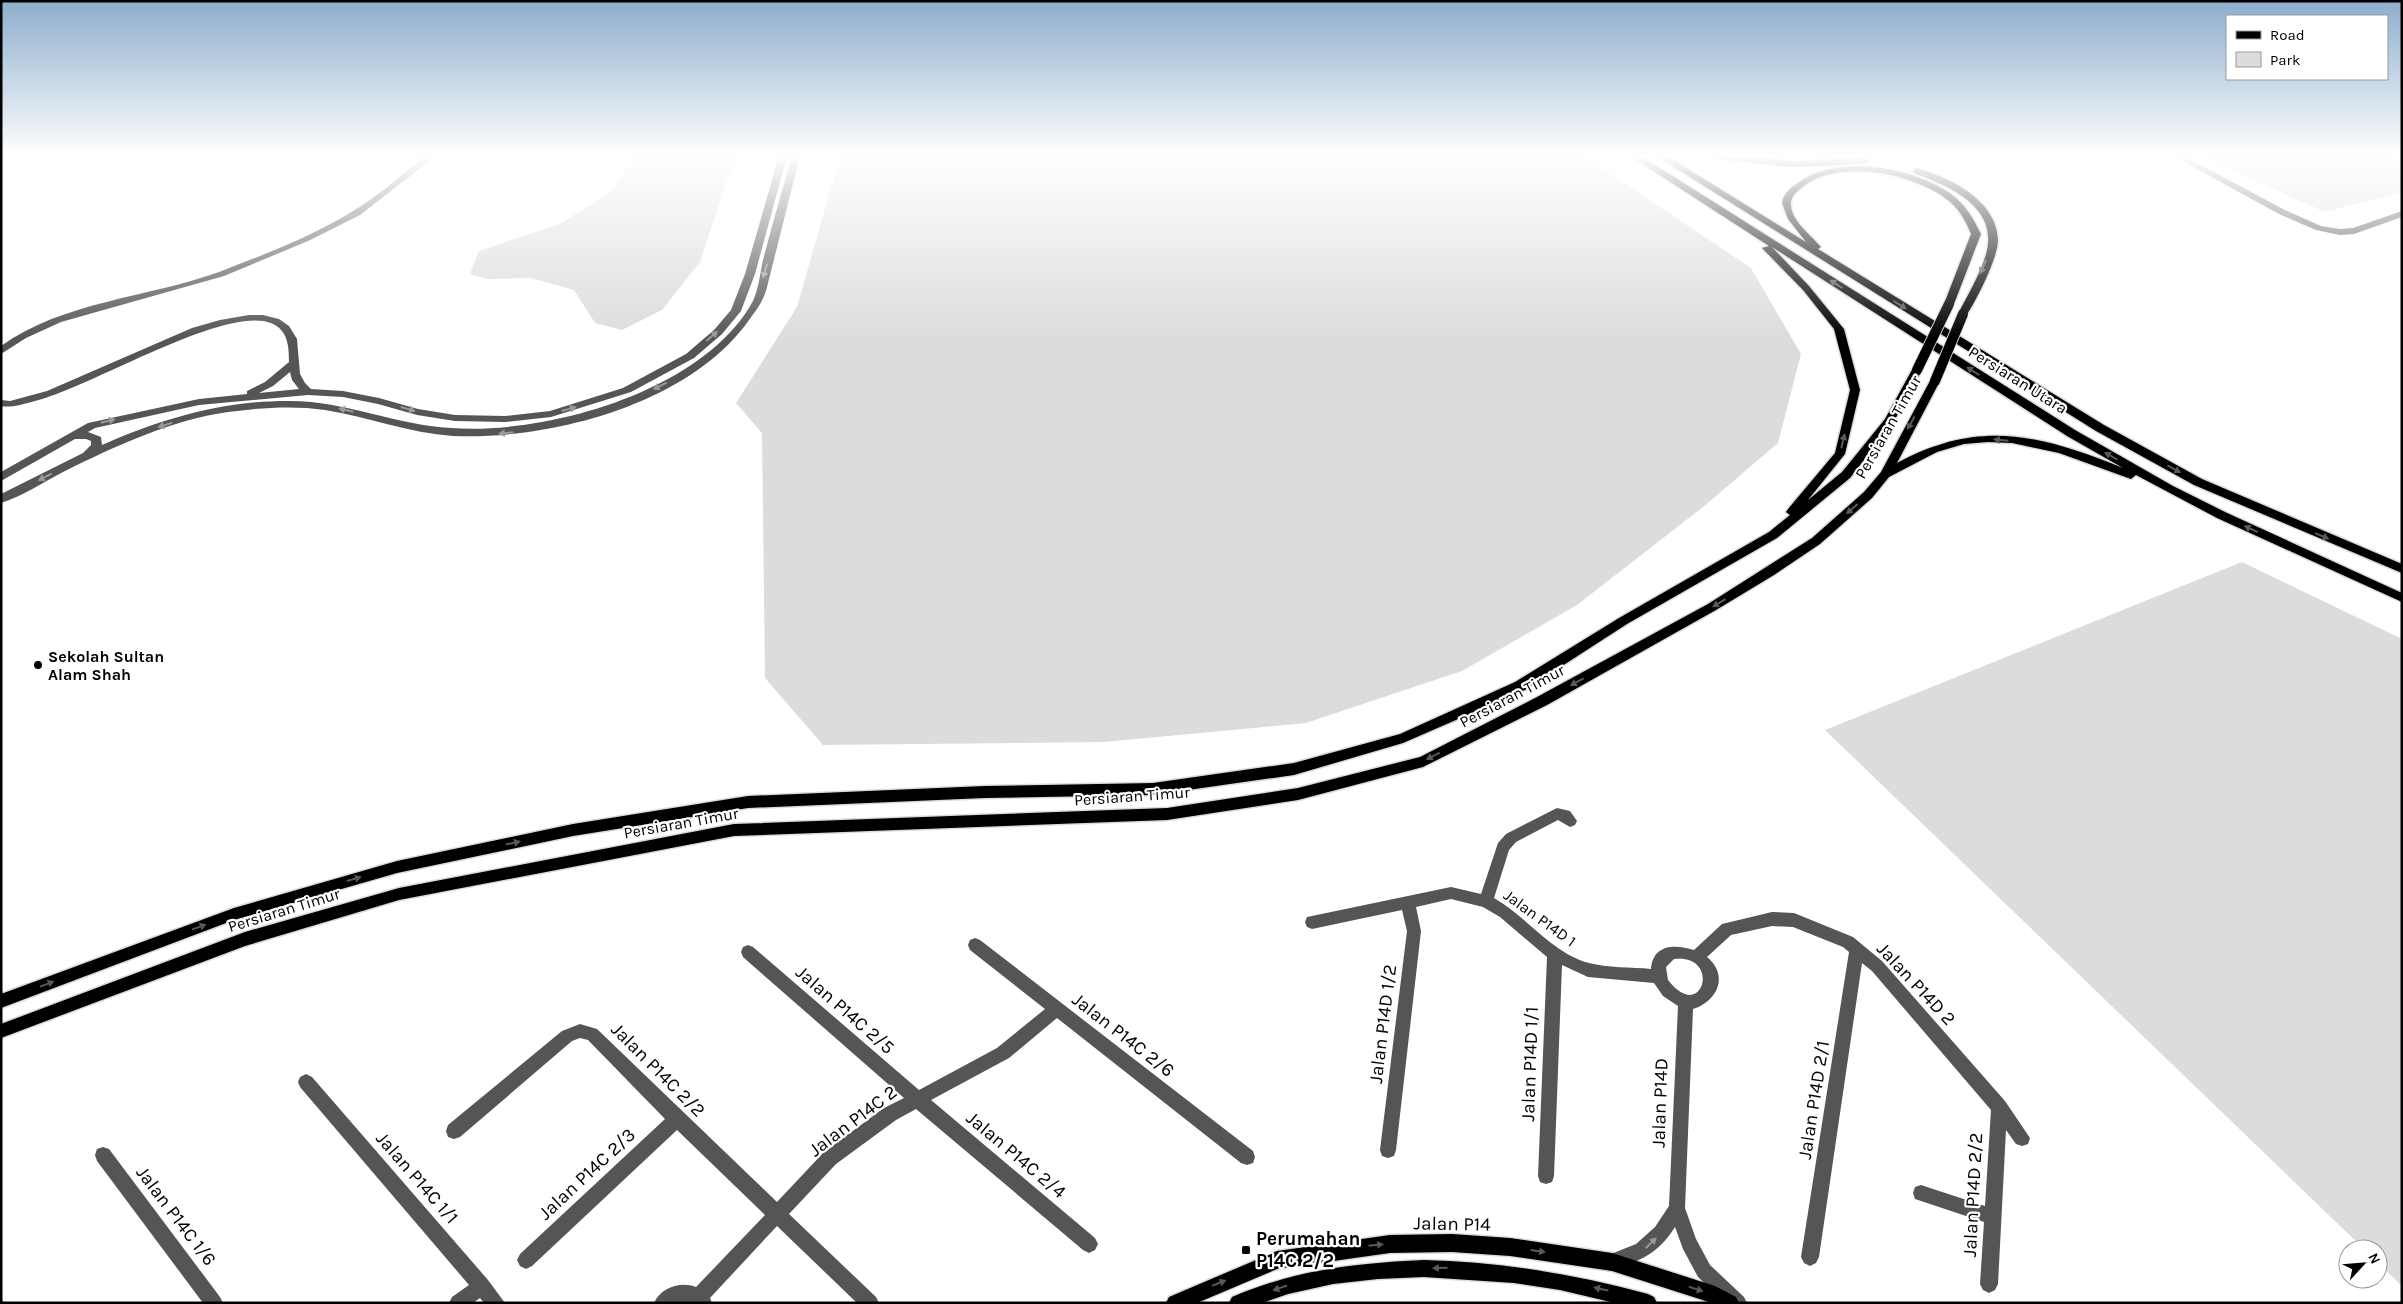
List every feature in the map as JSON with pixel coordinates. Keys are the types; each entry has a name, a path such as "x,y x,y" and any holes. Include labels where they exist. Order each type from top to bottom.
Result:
{"main road":[{"name":"Persiaran Utara","path":"1728,217 2071,433 2169,489 2276,541 2402,598"},
{"name":"Persiaran Utara","path":"1758,217 2100,428 2198,482 2402,569"},
{"name":"Persiaran Timur","path":"1791,217 1800,231 1843,270"},
{"name":"Persiaran Timur","path":"1,1001 234,914 397,867 573,830 748,802 985,792 1153,789 1294,769 1403,738 1520,686 1623,622 1773,535 1846,475 1889,421 1917,370 1949,304 1977,236 1970,217"},
{"name":"Persiaran Timur","path":"1,1030 245,939 399,894 734,830 1167,814 1298,794 1423,762 1542,701 1712,607 1770,572 1816,541 1868,495 1885,474 1935,381 1993,243 1991,222 1986,217"},
{"path":"1744,227 1796,278 1839,329 1855,390 1840,454 1773,535"},
{"path":"1885,474 1940,447 1986,439 2049,446 2087,458 2169,489"},
{"name":"Jalan P14","path":"1175,1303 1277,1260 1390,1244 1452,1243 1510,1247 1612,1262 1715,1295 1730,1303"},
{"path":"1238,1303 1287,1285 1332,1277 1397,1268 1456,1267 1510,1272 1606,1290 1648,1303"}],"street":[{"path":"1,351 22,336 58,320 221,274 280,250 347,217"},
{"path":"1,477 80,431 106,421 199,402 308,392 352,396 417,412 454,418 505,418 551,414 590,403 627,390 656,376 690,356 718,332 736,311 750,274 766,217"},
{"path":"1,499 88,454 164,425 212,412 259,405 331,407 406,426 453,432 499,434 551,426 593,415 633,399 672,380 710,355 737,332 758,300 780,217"},
{"path":"2293,217 2319,228 2340,232 2354,231 2394,217"},
{"path":"1,403 10,404 50,394 196,330 232,320 262,319 282,326 288,331 294,350 293,364 298,385 308,392"},
{"path":"239,397 269,384 293,364"},
{"path":"64,440 80,435 93,436 97,440 96,446 88,454"},
{"path":"1486,901 1503,847 1511,838 1557,814 1565,815 1570,821"},
{"name":"Jalan P14D 1","path":"1312,922 1450,893 1486,901 1506,912 1555,954 1588,970 1659,977"},
{"name":"Jalan P14D 1/2","path":"1388,1150 1414,931 1408,902"},
{"name":"Jalan P14D 2","path":"1696,957 1727,930 1772,918 1794,920 1848,942 1877,966 1999,1107 2022,1138"},
{"name":"Jalan P14C 2/6","path":"975,945 1246,1157"},
{"name":"Jalan P14D 2/1","path":"1810,1257 1857,950"},
{"name":"Jalan P14C 2/5","path":"748,952 916,1098"},
{"path":"1670,953 1687,953 1696,957 1709,970 1712,986 1704,998 1696,1001 1686,1000 1670,994 1659,977 1659,964 1670,953"},
{"name":"Jalan P14D 1/1","path":"1546,1176 1555,954"},
{"name":"Jalan P14D","path":"1686,1000 1677,1208 1689,1243 1704,1271 1738,1303"},
{"name":"Jalan P14C 2","path":"701,1300 778,1213 830,1158 890,1114 916,1098 1003,1053 1057,1009"},
{"name":"Jalan P14C 2/2","path":"454,1131 567,1036 580,1031 592,1034 870,1303"},
{"name":"Jalan P14C 1/1","path":"306,1082 496,1303"},
{"name":"Jalan P14C 2/4","path":"916,1098 1089,1244"},
{"name":"Jalan P14D 2/2","path":"1989,1284 1999,1107"},
{"name":"Jalan P14C 2/3","path":"526,1260 677,1118"},
{"name":"Jalan P14C 1/6","path":"103,1156 214,1303"},
{"path":"1920,1193 1993,1218"},
{"path":"1612,1262 1642,1251 1661,1233 1677,1208"},
{"path":"458,1303 482,1286"},
{"path":"663,1303 675,1294 683,1292 701,1300"}],"green space":[{"path":"571,217 715,217 700,262 662,310 622,330 595,323 574,290 531,278 487,279 470,274 479,251 560,224"},
{"path":"823,217 1675,217 1751,268 1801,354 1778,443 1703,507 1577,605 1462,671 1306,723 1104,742 823,745 765,678 762,433 736,403 797,307"},
{"path":"2242,562 2402,639 2402,1286 2388,1273 2388,1239 2354,1239 1825,730"}],"place":[{"name":"Sekolah Sultan Alam Shah","path":"38,665"},
{"name":"Perumahan P14C 2/2","path":"1246,1250"}]}
